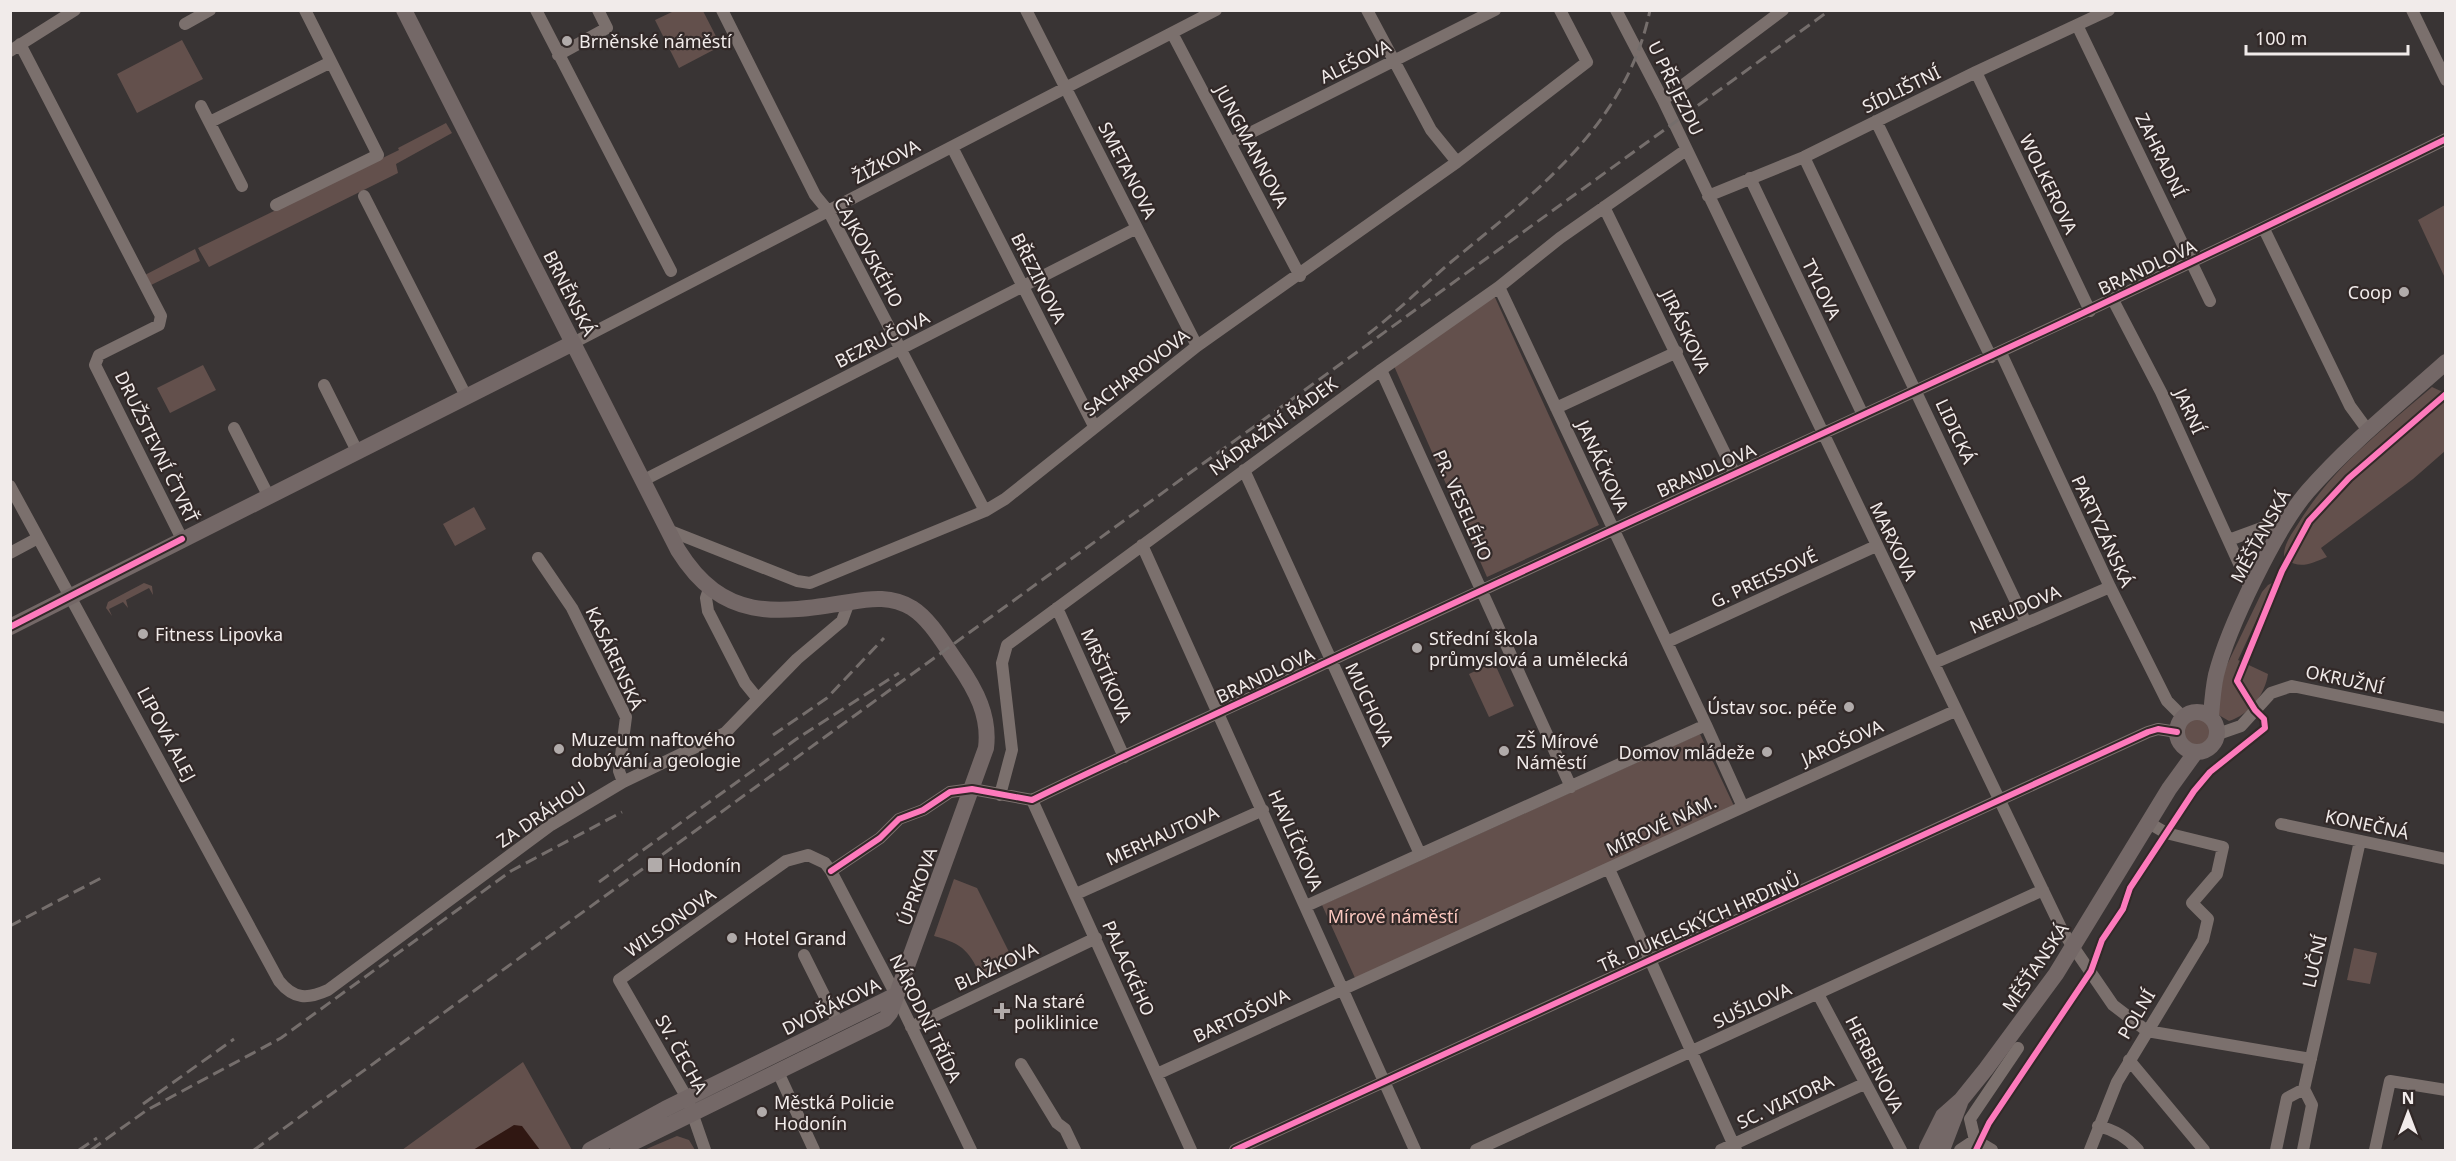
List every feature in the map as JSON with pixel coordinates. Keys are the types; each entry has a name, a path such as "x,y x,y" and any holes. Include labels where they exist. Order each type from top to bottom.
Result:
{"main road":[{"name":"BRNĚNSKÁ","path":"404,10 687,566 709,589 736,605 769,611 880,598 894,601 914,610 931,628 967,677 983,707 987,733 986,748 972,789"},
{"name":"DRUŽSTEVNÍ ČTVRŤ","path":"182,539 573,344"},
{"name":"MĚŠŤANSKÁ","path":"2169,789 2183,726 2216,675 2251,590 2289,518 2328,470 2445,362"},
{"path":"10,627 182,539"},
{"name":"MĚŠŤANSKÁ","path":"1932,1150 1943,1116 1961,1100 2012,1035 2074,945 2169,789 2195,753 2205,751 2212,746 2218,734 2211,716 2216,675"},
{"path":"2195,753 2183,726 2211,716"},
{"name":"ÚPRKOVA","path":"896,995 972,789"},
{"name":"DVOŘÁKOVA","path":"618,1150 838,1023 896,995"},
{"name":"DVOŘÁKOVA","path":"590,1150 691,1106 778,1072 885,1019 890,1013 896,995"}],"street":[{"path":"16,47 75,10"},
{"path":"185,24 210,10"},
{"path":"276,205 378,154 305,10"},
{"path":"536,10 671,272"},
{"path":"558,55 607,28 598,10"},
{"name":"ČAJKOVSKÉHO","path":"722,10 815,195 829,212 984,511"},
{"name":"SMETANOVA","path":"1026,10 1197,346"},
{"name":"ŽIŽKOVA","path":"573,344 1216,10"},
{"path":"1367,10 1431,130 1457,162"},
{"name":"ALEŠOVA","path":"1230,143 1495,10"},
{"name":"SACHAROVOVA","path":"668,530 797,581 810,583 984,511 1023,487 1094,426 1197,346 1300,276 1457,162 1587,62 1560,10"},
{"name":"U PŘEJEZDU","path":"1616,10 1686,150"},
{"path":"1663,100 1783,10"},
{"name":"SÍDLIŠTNÍ","path":"1708,196 1804,157 1976,72 2109,10"},
{"path":"2412,10 2445,80"},
{"name":"ZAHRADNÍ","path":"2077,25 2210,301"},
{"name":"JUNGMANNOVA","path":"1172,33 1300,276"},
{"name":"DRUŽSTEVNÍ ČTVRŤ","path":"16,47 47,94 161,319 156,327 99,355 95,361 96,368 182,539"},
{"path":"210,122 331,62"},
{"name":"WOLKEROVA","path":"1976,72 2090,311"},
{"path":"201,105 242,186"},
{"name":"PARTYZÁNSKÁ","path":"1876,121 1996,355 2167,701 2183,726"},
{"name":"BRANDLOVA","path":"1032,800 1734,472 1996,355 2264,229 2445,139"},
{"name":"BŘEZINOVA","path":"952,147 1094,426"},
{"name":"MARXOVA","path":"1686,150 2063,932 2113,1005 2147,1031"},
{"name":"NÁDRAŽNÍ ŘÁDEK","path":"1000,795 1012,750 1002,663 1005,649 1142,544 1499,286 1604,207 1686,150"},
{"name":"LIDICKÁ","path":"1804,157 2026,623"},
{"name":"TYLOVA","path":"1750,178 1863,415"},
{"path":"364,196 467,398"},
{"name":"JIRÁSKOVA","path":"1604,207 1734,472"},
{"name":"BEZRUČOVA","path":"642,481 1137,228"},
{"path":"2264,229 2350,406 2369,432"},
{"name":"JANÁČKOVA","path":"1499,286 1706,725"},
{"name":"JARNÍ","path":"2113,300 2161,393 2251,590"},
{"path":"1556,408 1677,352"},
{"name":"PR. VESELÉHO","path":"1381,370 1571,787"},
{"path":"324,385 357,451"},
{"path":"234,428 269,497"},
{"name":"MUCHOVA","path":"1244,471 1420,854"},
{"name":"LIPOVÁ ALEJ","path":"10,486 279,981 294,996"},
{"path":"2229,540 2289,518"},
{"path":"10,553 38,537"},
{"name":"HAVLÍČKOVA","path":"1142,544 1306,906 1383,1084 1415,1150"},
{"name":"G. PREISSOVÉ","path":"1666,642 1876,546"},
{"name":"KASÁRENSKÁ","path":"538,558 572,608 624,711 627,725 619,771 623,782"},
{"name":"NERUDOVA","path":"1934,663 2110,587"},
{"path":"709,589 706,598 708,611 745,683 758,699"},
{"name":"ZA DRÁHOU","path":"294,996 307,997 328,990 551,825 623,782 713,740 734,725 797,658 842,621 849,602"},
{"name":"MRŠTÍKOVA","path":"1057,608 1124,757"},
{"name":"OKRUŽNÍ","path":"2218,734 2241,726 2271,693 2292,686 2445,718"},
{"name":"JAROŠOVA","path":"1743,807 1955,711"},
{"path":"1306,906 1706,725"},
{"name":"MÍROVÉ NÁM.","path":"1341,989 1743,807 1706,725"},
{"name":"TŘ. DUKELSKÝCH HRDINŮ","path":"1235,1150 2001,802 2148,732 2183,726"},
{"path":"831,871 880,838 899,819 923,810 950,792 972,789 1032,800"},
{"name":"PALACKÉHO","path":"1032,800 1191,1150"},
{"name":"MERHAUTOVA","path":"1076,894 1263,810"},
{"name":"POLNÍ","path":"2090,1150 2098,1126 2129,1060 2203,940 2208,919 2192,903 2217,874 2223,847 2166,833 2149,823"},
{"name":"KONEČNÁ","path":"2281,824 2445,859"},
{"name":"LUČNÍ","path":"2303,1150 2313,1105 2304,1089 2360,841"},
{"name":"WILSONOVA","path":"619,980 786,861 808,855 825,863 831,871"},
{"path":"1609,869 1735,1148"},
{"name":"NÁRODNÍ TŘÍDA","path":"831,871 896,995 970,1150"},
{"name":"SUŠILOVA","path":"1476,1150 2043,890"},
{"name":"BLAŽKOVA","path":"911,1027 1096,938"},
{"path":"804,955 838,1023"},
{"name":"SV. ČECHA","path":"619,980 691,1106 705,1150"},
{"name":"BARTOŠOVA","path":"1156,1074 1341,989"},
{"name":"HERBENOVA","path":"1818,994 1901,1150"},
{"path":"2147,1031 2311,1059"},
{"path":"1992,1150 1975,1140 1970,1119 2018,1048"},
{"path":"2129,1060 2203,1150"},
{"path":"1021,1064 1057,1123 1065,1130 1075,1150"},
{"path":"778,1072 814,1150"},
{"path":"2375,1150 2390,1081 2445,1090"},
{"name":"SC. VIATORA","path":"1721,1150 1735,1148 1864,1083"},
{"path":"2276,1150 2287,1098 2304,1089"},
{"path":"2098,1126 2113,1130 2130,1140 2138,1150"},
{"path":"1960,1150 1975,1140"}],"green space":[{"path":"674,11 703,11 721,46 679,68 655,20"},
{"path":"182,40 203,79 137,113 117,74"},
{"path":"446,123 452,133 396,164 398,173 209,267 198,248 399,150 398,148"},
{"path":"2445,205 2445,278 2418,220"},
{"path":"195,249 200,261 149,286 143,276"},
{"path":"1493,293 1599,525 1487,577 1394,366"},
{"path":"203,365 216,390 170,413 157,388"},
{"path":"2432,387 2445,393 2445,451 2413,479 2321,548 2327,557 2310,564 2300,565 2284,558 2290,536 2342,467"},
{"path":"474,507 486,529 455,546 443,524"},
{"path":"2274,582 2238,660 2268,674 2266,682 2255,703 2243,714 2229,721 2217,714 2224,671 2262,592"},
{"path":"144,583 152,586 153,595 149,588 126,600 128,608 123,602 109,609 112,616 106,608 108,602"},
{"path":"1494,662 1514,706 1489,717 1469,674"},
{"path":"2197,718 2207,722 2211,732 2207,742 2197,746 2187,742 2183,732 2187,722"},
{"name":"Mírové náměstí","path":"1700,734 1734,806 1355,978 1322,905"},
{"path":"954,879 977,888 1015,964 982,979 965,950 952,942 934,936"},
{"path":"2354,948 2377,953 2370,984 2347,980"},
{"path":"523,1062 572,1150 402,1150"},
{"path":"677,1136 689,1140 695,1150 644,1150"}],"shaded area":[{"path":"514,1125 522,1126 540,1150 473,1150"}],"railway":[{"path":"1368,334 1514,210 1573,153 1599,122 1621,88 1638,51 1650,10"},
{"path":"254,1150 1830,10"},
{"path":"773,735 827,698 884,638"},
{"path":"599,882 795,740 899,673"},
{"path":"91,1150 147,1110 281,1038 511,871 622,812"},
{"path":"10,926 103,877"},
{"path":"143,1104 234,1039"},
{"path":"79,1150 97,1138"}],"cycle path":[{"path":"831,871 880,838 899,819 923,810 950,792 972,789 1032,800 2167,274 2446,139"},
{"path":"1976,1150 1989,1123 2091,971 2102,940 2123,909 2130,888 2194,791 2210,772 2265,728 2264,719 2255,710 2237,681 2282,571 2309,521 2349,478 2446,394"},
{"path":"10,627 182,539"},
{"path":"1235,1150 2148,732 2158,729 2177,732"}],"place":[{"name":"Brněnské náměstí","path":"567,41"},
{"name":"Coop","path":"2404,292"},
{"name":"Fitness Lipovka","path":"143,634"},
{"name":"Střední škola průmyslová a umělecká","path":"1417,648"},
{"name":"Ústav soc. péče","path":"1849,707"},
{"name":"Muzeum naftového dobývání a geologie","path":"559,749"},
{"name":"ZŠ Mírové Náměstí","path":"1504,751"},
{"name":"Domov mládeže","path":"1767,752"},
{"name":"Hodonín","path":"655,865"},
{"name":"Hotel Grand","path":"732,938"},
{"name":"Na staré poliklinice","path":"1002,1011"},
{"name":"Městká Policie Hodonín","path":"762,1112"}]}
